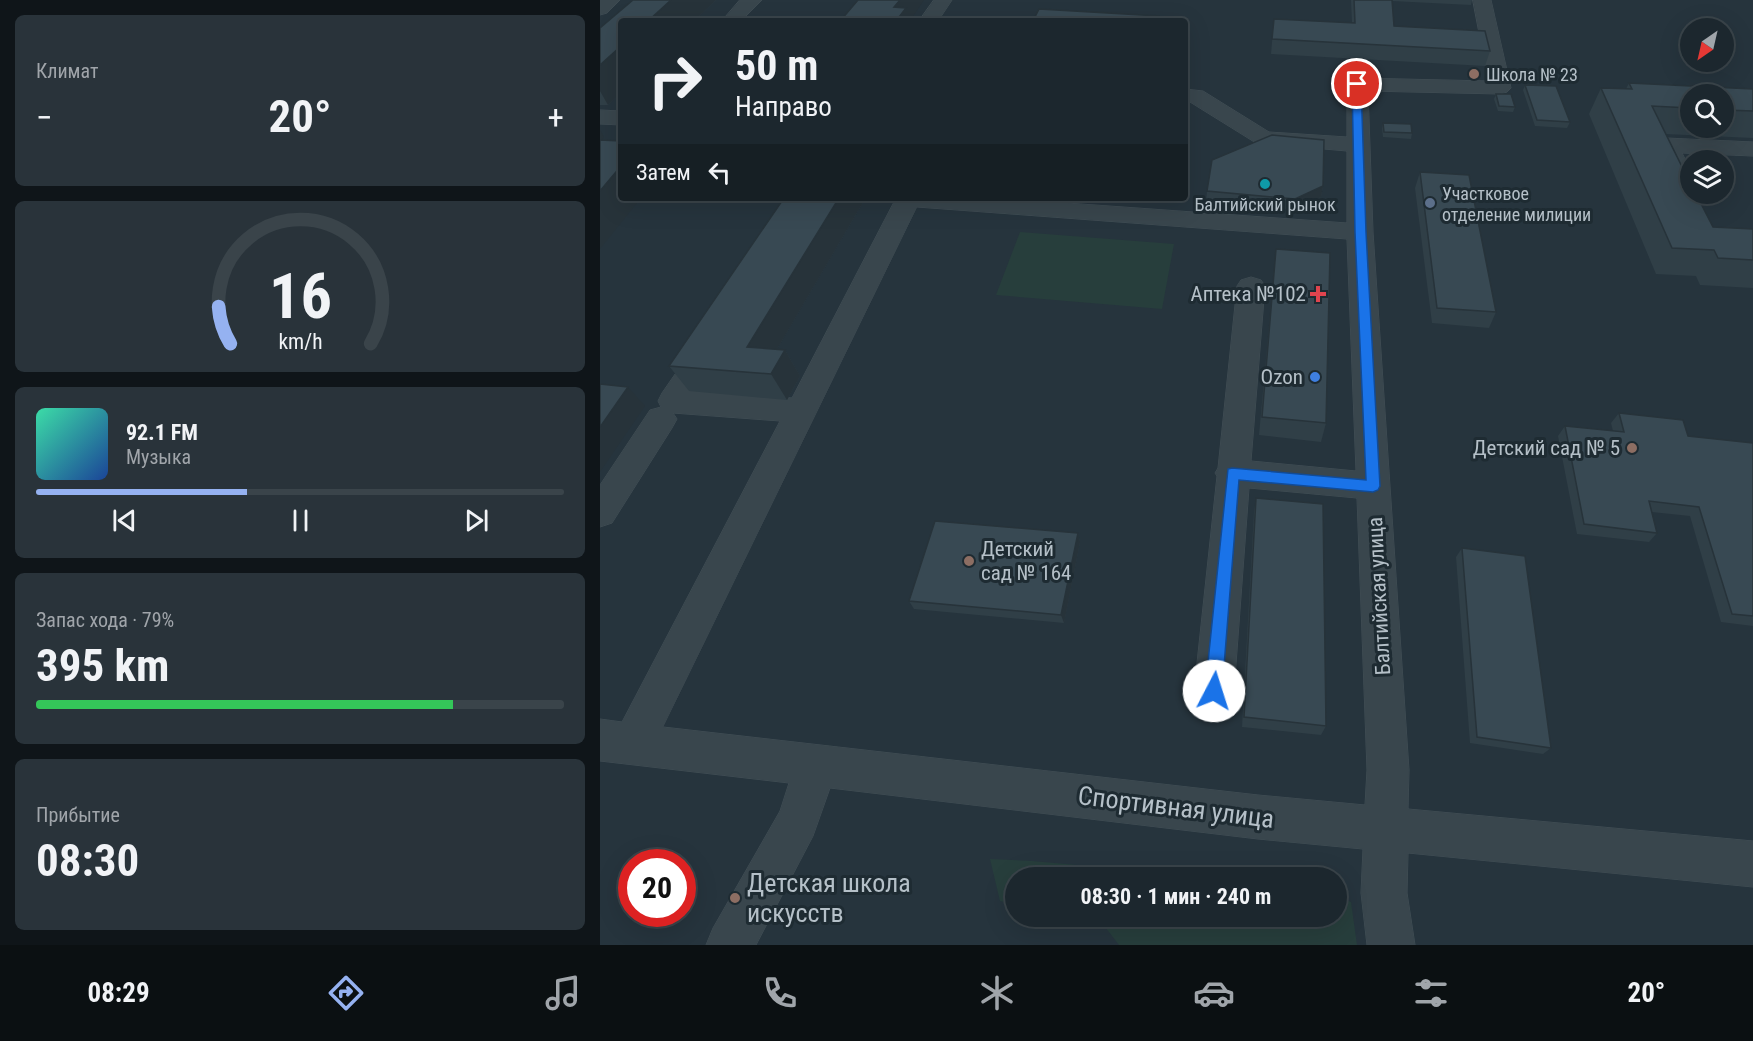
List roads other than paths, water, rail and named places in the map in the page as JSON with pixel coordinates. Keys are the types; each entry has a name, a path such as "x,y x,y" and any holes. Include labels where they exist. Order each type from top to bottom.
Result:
{"street":[{"path":"600,9 611,0"},
{"path":"734,18 749,1 753,0"},
{"path":"930,18 943,0"},
{"name":"Балтийская улица","path":"1391,945 1384,893 1388,770 1360,232 1357,84 1500,88 1482,0"},
{"path":"1188,95 1195,96 1264,138 1358,142"},
{"path":"600,117 618,118"},
{"path":"1680,171 1666,145 1753,149"},
{"path":"617,742 803,411 908,201"},
{"path":"936,201 1360,232"},
{"path":"1214,691 1232,473 1251,286"},
{"path":"724,324 673,401 803,411"},
{"path":"600,513 661,419"},
{"path":"1232,473 1373,486"},
{"name":"Спортивная улица","path":"617,742 1386,830 1753,864"},
{"path":"730,945 798,820 816,765"}],"place":[{"name":"Школа № 23","path":"1474,74"},
{"name":"Балтийский рынок","path":"1265,184"},
{"name":"Участковое отделение милиции","path":"1430,203"},
{"name":"Аптека №102","path":"1318,294"},
{"name":"Ozon","path":"1315,377"},
{"name":"Детский сад № 5","path":"1632,448"},
{"name":"Детский сад № 164","path":"969,561"},
{"name":"Детская школа искусств","path":"735,898"}]}
